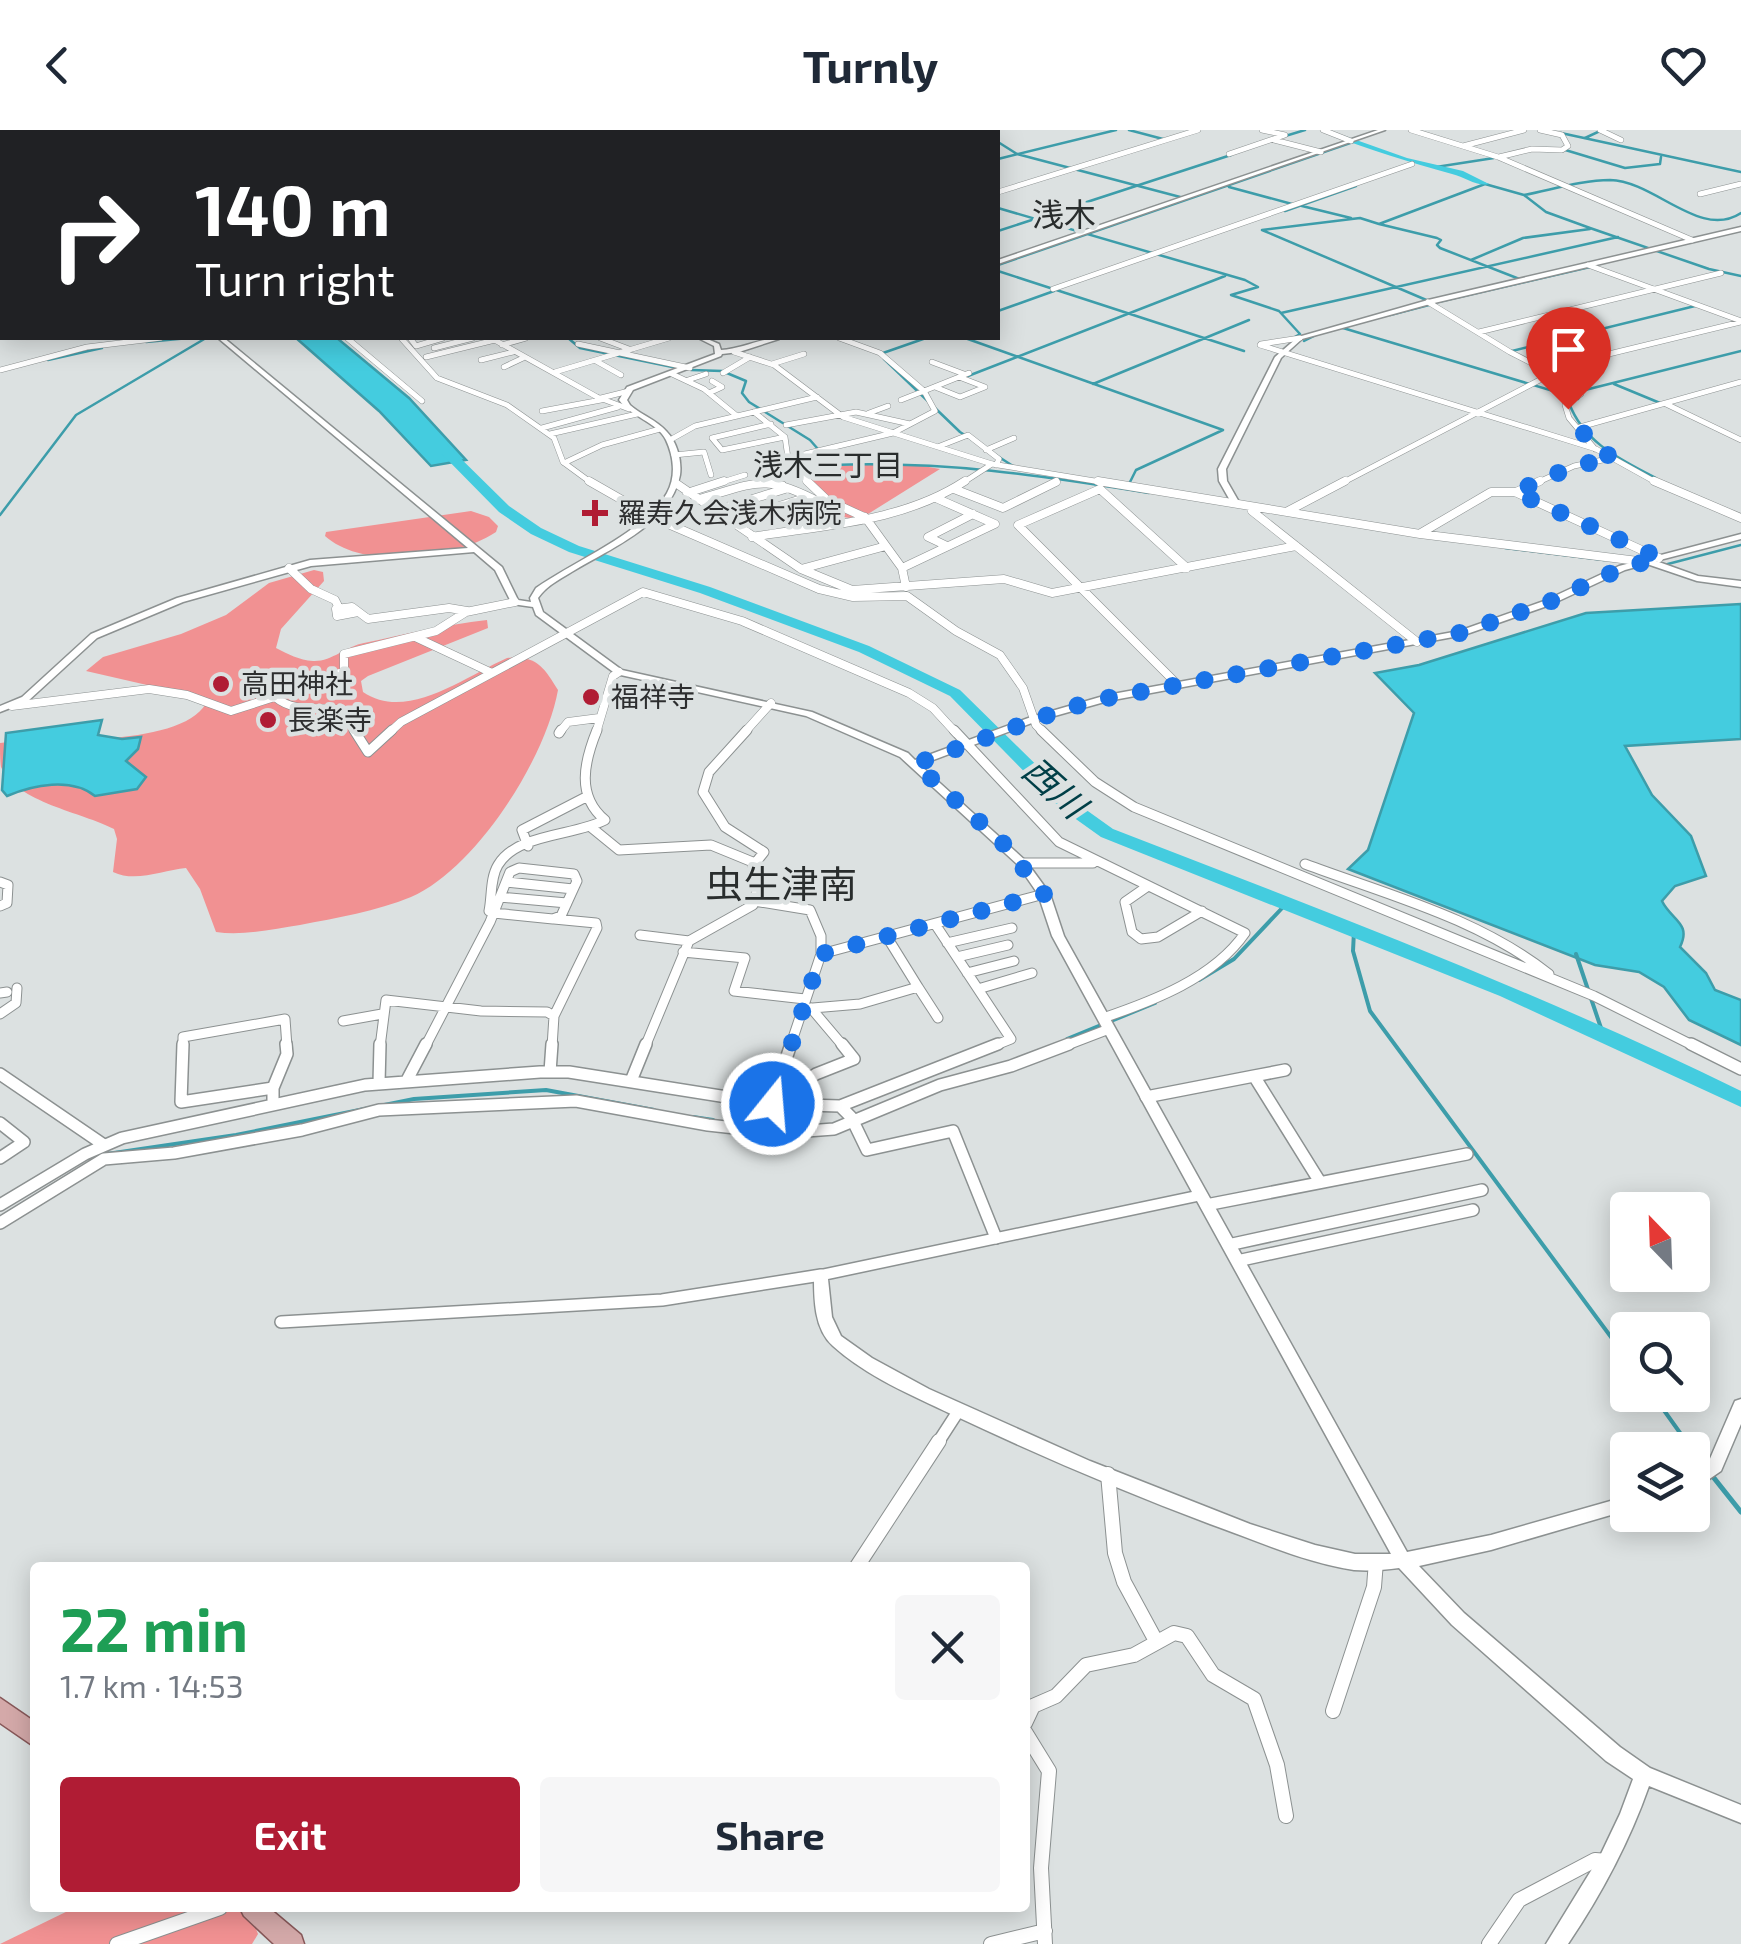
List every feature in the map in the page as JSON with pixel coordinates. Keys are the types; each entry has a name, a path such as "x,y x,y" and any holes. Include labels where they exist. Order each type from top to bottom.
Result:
{"main road":[{"path":"0,1709 30,1732"},
{"path":"256,1912 292,1944"}],"street":[{"path":"1000,191 1198,130"},
{"path":"1230,154 1285,136 1262,130"},
{"path":"1323,130 1351,141"},
{"path":"1000,261 1383,130"},
{"path":"1411,130 1498,158 1692,240"},
{"path":"1482,130 1499,135"},
{"path":"1462,146 1524,130"},
{"path":"1498,158 1538,148 1562,150 1568,146 1562,135 1540,130"},
{"path":"1603,130 1621,140 1609,143"},
{"path":"1272,140 1321,152"},
{"path":"1516,152 1509,150 1528,146"},
{"path":"1055,290 1412,164"},
{"path":"1700,194 1741,184"},
{"path":"1739,230 1260,345 1596,449 1680,496 1741,518"},
{"path":"1588,265 1741,322"},
{"path":"1479,332 1721,274"},
{"path":"1428,302 1582,391 1565,403 1569,418 1596,449"},
{"path":"1288,511 1549,371 1741,322"},
{"path":"1235,502 1223,481 1222,470 1282,352 1300,338"},
{"path":"0,370 88,347 146,340"},
{"path":"222,340 499,569 515,602"},
{"path":"349,340 422,401"},
{"path":"404,340 436,378 500,400 550,434 574,473 652,518 829,592 853,597 907,596 1000,656 1023,688 1031,721 1095,782 1134,807 1557,981 1741,1069"},
{"path":"412,340 416,346 436,340"},
{"path":"434,348 464,340"},
{"path":"426,356 489,340"},
{"path":"494,340 660,429 670,440 674,455 677,484 673,495 652,518 539,590 534,605"},
{"path":"502,345 519,340"},
{"path":"605,340 630,350"},
{"path":"554,372 617,355 653,340 669,350"},
{"path":"706,340 717,345 719,352"},
{"path":"734,352 770,340"},
{"path":"788,458 893,433 936,411 924,391 880,353 844,340"},
{"path":"578,344 683,370"},
{"path":"481,360 513,352"},
{"path":"542,412 590,403 683,370 719,352 734,352 772,364 838,414 994,464 1420,534 1646,562 1697,578 1740,584"},
{"path":"772,364 804,354"},
{"path":"723,373 750,357"},
{"path":"504,366 524,358"},
{"path":"596,361 622,375"},
{"path":"932,362 985,387 960,397 934,387"},
{"path":"683,370 687,381 709,393 736,416"},
{"path":"687,381 706,374"},
{"path":"901,400 965,375"},
{"path":"709,393 722,386 712,381"},
{"path":"1580,427 1741,382"},
{"path":"628,391 622,400 628,410"},
{"path":"670,440 695,426 818,397"},
{"path":"590,403 603,412"},
{"path":"1665,404 1741,440"},
{"path":"868,413 888,406"},
{"path":"542,428 603,412 628,410"},
{"path":"550,434 628,410"},
{"path":"754,412 785,437 788,458 827,500 865,517 902,568 906,587"},
{"path":"786,424 868,413 910,424"},
{"path":"771,424 712,438 722,450 785,437"},
{"path":"564,462 602,445 660,429"},
{"path":"751,537 898,513 938,498 999,459 968,434 940,446"},
{"path":"986,450 1014,438"},
{"path":"674,455 704,452 711,474"},
{"path":"1420,534 1491,492 1515,492 1574,466 1614,458"},
{"path":"687,492 745,475"},
{"path":"696,500 759,482 790,487 821,503"},
{"path":"954,488 1003,508 1056,482"},
{"path":"677,484 801,570 852,590 1004,579 1046,594 1296,546"},
{"path":"713,511 790,487"},
{"path":"1177,684 1018,525 1100,489 1187,568"},
{"path":"1515,492 1660,558"},
{"path":"728,522 808,497"},
{"path":"902,568 995,524 938,498"},
{"path":"1252,511 1416,642"},
{"path":"947,546 928,537 973,514"},
{"path":"926,528 937,533"},
{"path":"915,764 1107,698 1460,633 1547,603 1622,568 1741,536"},
{"path":"801,570 832,558 886,546"},
{"path":"12,706 110,627 210,590 328,560 473,550"},
{"path":"289,568 310,589 335,600 338,608 352,608 368,619 449,608 468,612"},
{"path":"0,1223 104,1158 174,1154 302,1130 379,1110 560,1100 778,1132 834,1130 940,1085 1011,1066 1106,1024 1218,962 1246,936 1049,834 972,743 933,708 880,678 742,621 643,592 401,722 368,752 353,728 358,716 351,710 337,706 301,710 275,697"},
{"path":"0,709 142,688 204,700 231,712 287,693 293,685 344,672 344,654 448,626 468,612 515,602 534,605 544,618 620,672 771,704 862,734 915,764 1022,863 1044,894 1058,936 1403,1560 1458,1619 1613,1754 1644,1775 1741,1814"},
{"path":"414,637 492,673"},
{"path":"550,1072 554,1016 596,923 487,915 501,860 528,846 592,828 605,820 592,811 586,797 582,764 612,690 613,676 620,672"},
{"path":"754,901 755,863 764,852 725,827 703,792 709,772 771,704"},
{"path":"559,732 568,722 599,718"},
{"path":"528,846 522,830 586,797"},
{"path":"592,828 619,850 711,844 755,863"},
{"path":"1022,863 1100,863"},
{"path":"1305,864 1528,954 1557,981"},
{"path":"406,1082 492,918 510,872 520,868 574,874 577,881 562,916 554,919"},
{"path":"0,882 8,885 7,903 0,906"},
{"path":"1148,886 1126,902 1133,934 1140,939 1152,940 1202,911"},
{"path":"821,954 1044,894"},
{"path":"500,897 567,904"},
{"path":"631,1081 686,946 754,901 810,910 820,936 821,954 772,1104"},
{"path":"0,1204 104,1146 273,1104 379,1083 550,1072 772,1104 840,1106 1011,1039 934,924"},
{"path":"947,943 1012,928"},
{"path":"640,935 745,958 734,990 806,1006 860,1004 918,987"},
{"path":"887,937 938,1018"},
{"path":"957,958 1008,945"},
{"path":"967,973 1014,961"},
{"path":"978,989 1032,973"},
{"path":"0,1014 16,1004 8,991"},
{"path":"379,1083 377,1057 384,1046 382,1014 386,1000 547,1012 554,1016"},
{"path":"772,1104 816,1074 854,1058 806,1006"},
{"path":"344,1020 382,1014"},
{"path":"272,1088 181,1102 180,1043 188,1035 285,1018 287,1054 272,1088 273,1104"},
{"path":"1146,1098 1286,1070"},
{"path":"0,1074 104,1146"},
{"path":"1254,1076 1320,1182"},
{"path":"840,1106 854,1123 867,1150 953,1131 996,1238"},
{"path":"0,1124 24,1142 0,1158"},
{"path":"281,1322 662,1300 822,1275 996,1238 1467,1154"},
{"path":"1228,1245 1482,1190"},
{"path":"1237,1261 1473,1210"},
{"path":"822,1275 825,1318 837,1342 872,1366 959,1410 1293,1548 1355,1562 1403,1560 1610,1508"},
{"path":"1710,1470 1741,1406"},
{"path":"860,1562 959,1410"},
{"path":"1108,1474 1116,1552 1124,1582 1156,1640"},
{"path":"1333,1711 1374,1587 1376,1561"},
{"path":"1030,1712 1033,1706 1056,1696 1086,1664 1120,1660 1174,1633 1187,1636 1213,1674 1254,1698 1277,1766 1286,1816"},
{"path":"991,1944 1045,1937 1040,1892 1050,1805 1049,1772 1046,1760 1030,1743"},
{"path":"1556,1944 1626,1829 1644,1775"},
{"path":"1489,1944 1511,1906 1519,1900 1595,1860 1609,1861"},
{"path":"117,1944 212,1912"}],"shaded area":[{"path":"912,464 940,469 868,514 849,518 810,510 826,503 807,475 843,466"},
{"path":"471,511 489,517 498,526 496,532 434,554 362,554 325,536 326,532"},
{"path":"314,570 323,572 324,581 281,629 276,648 320,661 364,643 487,620 488,628 368,676 361,681 363,692 380,700 417,699 507,658 525,658 543,669 558,690 551,717 504,809 460,862 435,883 411,897 356,914 258,932 216,932 200,889 186,868 140,876 113,872 117,839 114,829 21,789 1,767 0,743 146,734 195,715 208,699 86,671 103,657 181,634 226,615 269,583"},
{"path":"66,1912 250,1912 258,1934 252,1944 0,1944"}],"water":[{"path":"298,340 339,340 409,398 466,460 431,466 379,411"},
{"path":"1741,604 1741,739 1625,746 1652,795 1691,836 1706,876 1675,886 1662,901 1684,932 1680,947 1706,973 1715,990 1741,1000 1741,1045 1689,1020 1664,987 1639,972 1595,965 1348,869 1368,850 1414,713 1375,673 1419,665 1586,613"},
{"path":"102,720 98,735 141,737 138,749 126,761 146,777 137,789 95,796 63,785 40,786 7,796 2,790 6,733"}],"waterway":[{"path":"1018,154 1116,130"},
{"path":"1129,130 1163,139"},
{"path":"1282,137 1305,130"},
{"path":"1585,138 1602,130"},
{"path":"1331,132 1404,160 1460,173 1485,184"},
{"path":"1561,133 1741,172"},
{"path":"1087,234 1356,141"},
{"path":"1000,143 1018,154"},
{"path":"1562,149 1625,168 1660,164 1661,157"},
{"path":"1000,159 1018,154"},
{"path":"1018,154 1137,186"},
{"path":"1137,186 1231,155"},
{"path":"1436,167 1494,158"},
{"path":"1524,195 1610,180 1644,189 1693,215 1725,219 1741,213"},
{"path":"1379,224 1485,184 1524,195"},
{"path":"1035,219 1137,186"},
{"path":"1137,186 1184,198"},
{"path":"1285,211 1356,186"},
{"path":"1229,187 1292,204"},
{"path":"1524,195 1546,212 1617,237"},
{"path":"1302,206 1351,218"},
{"path":"1000,209 1035,219"},
{"path":"1379,224 1360,218 1262,230 1396,287"},
{"path":"1000,230 1035,219"},
{"path":"1035,219 1087,234"},
{"path":"1379,224 1437,238 1441,240 1437,245 1440,248 1487,266"},
{"path":"1471,260 1523,238 1590,229"},
{"path":"1000,264 1087,234"},
{"path":"1087,234 1245,280 1258,287 1231,295 1279,311 1300,334 1293,338"},
{"path":"1487,266 1617,237"},
{"path":"1617,237 1741,276"},
{"path":"1396,287 1487,266"},
{"path":"1487,266 1522,280"},
{"path":"1438,302 1590,267"},
{"path":"1000,272 1129,313"},
{"path":"1129,313 1225,276"},
{"path":"1281,313 1396,287"},
{"path":"1396,287 1431,302"},
{"path":"1000,310 1054,291"},
{"path":"1390,315 1429,305"},
{"path":"1512,351 1695,306"},
{"path":"1018,357 1129,313"},
{"path":"1129,313 1205,338"},
{"path":"1205,338 1249,320"},
{"path":"1343,328 1573,397"},
{"path":"1304,341 1318,334"},
{"path":"1093,384 1205,338"},
{"path":"1205,338 1244,351"},
{"path":"146,342 168,340"},
{"path":"0,515 76,415 203,340"},
{"path":"570,340 580,348 682,369"},
{"path":"883,353 920,340"},
{"path":"971,340 1018,357"},
{"path":"48,360 102,348"},
{"path":"1585,390 1741,351"},
{"path":"968,376 1018,357"},
{"path":"1018,357 1093,384"},
{"path":"884,359 960,432 1013,466"},
{"path":"691,370 722,371 746,381 742,393 749,402 810,440 832,465 953,467 1149,493"},
{"path":"1093,384 1223,430 1136,470 1128,486"},
{"path":"1614,384 1660,403"},
{"path":"1579,385 1585,390"},
{"path":"1578,399 1585,390"},
{"path":"1569,403 1594,439 1656,478"},
{"name":"西川","path":"440,445 504,509 536,531 574,549 705,590 864,649 955,693 1065,803 1107,833 1507,991 1741,1100"},
{"path":"1664,565 1741,545"},
{"path":"1505,548 1604,560"},
{"path":"1199,980 1234,959 1285,905"},
{"path":"1354,931 1353,951 1370,1011 1610,1336"},
{"path":"1576,954 1602,1031"},
{"path":"1067,1039 1155,1003"},
{"path":"107,1154 236,1135 414,1099 546,1090 654,1110"},
{"path":"693,1117 713,1120"},
{"path":"1665,1412 1679,1432"},
{"path":"1710,1473 1741,1512"}],"place":[{"name":"羅寿久会浅木病院","path":"595,513"},
{"name":"高田神社","path":"221,684"},
{"name":"福祥寺","path":"591,697"},
{"name":"長楽寺","path":"268,720"}],"district":[{"name":"浅木","path":"1064,215"},
{"name":"浅木三丁目","path":"828,466"},
{"name":"虫生津南","path":"781,885"}],"route":[{"path":"772,1104 821,954 1044,894 1002,842 915,764 1064,709 1107,698 1460,633 1547,603 1622,568 1660,558 1515,492 1574,466 1614,458 1588,442 1587,435 1569,418 1568,409"}]}
